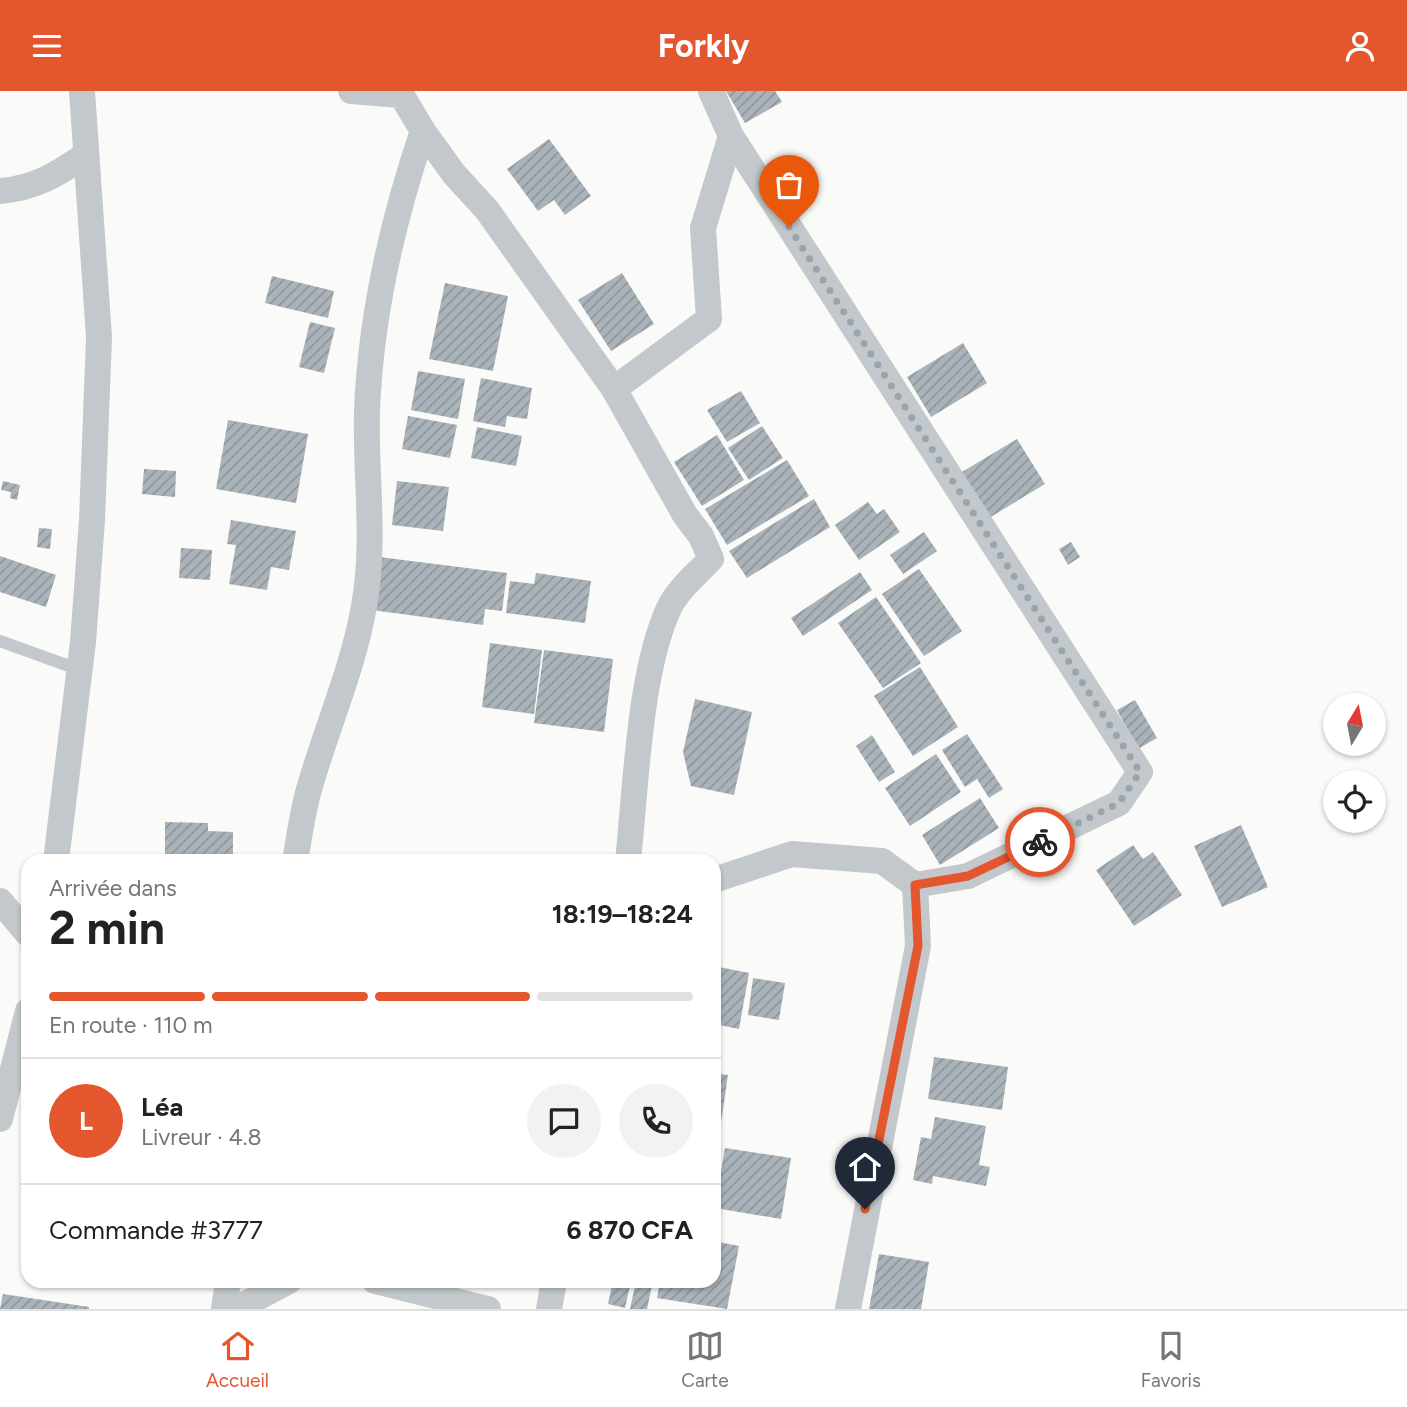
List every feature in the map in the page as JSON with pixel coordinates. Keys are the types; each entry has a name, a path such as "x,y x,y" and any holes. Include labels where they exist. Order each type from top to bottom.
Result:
{"street":[{"path":"56,854 80,670 92,520 99,337 82,91"},
{"path":"351,91 400,93 454,174 487,210 614,389 685,515 701,536 711,559 670,605 660,632 648,686 629,854"},
{"path":"711,91 731,136 1140,772 1119,803 968,876 915,885 882,861 792,854 721,878"},
{"path":"296,854 307,795 337,706 364,607 372,530 367,412 373,334 396,210 423,131"},
{"path":"614,389 709,319 703,228 731,136"},
{"path":"0,191 26,189 50,179 85,156"},
{"path":"848,1309 918,946 915,885"},
{"path":"0,901 21,926"},
{"path":"0,1119 21,1038"},
{"path":"224,1309 227,1288"},
{"path":"236,1309 276,1288"},
{"path":"403,1288 488,1309"},
{"path":"549,1309 553,1288"}],"lane":[{"path":"0,641 80,670"}],"building":[{"path":"726,91 775,91 782,102 745,123"},
{"path":"549,139 591,196 565,215 554,200 538,211 507,169"},
{"path":"622,273 654,324 611,351 578,300"},
{"path":"272,276 334,291 328,318 265,303"},
{"path":"445,283 508,296 493,371 429,359"},
{"path":"310,322 335,328 324,373 299,367"},
{"path":"963,343 987,383 931,417 907,377"},
{"path":"418,371 465,379 458,419 411,410"},
{"path":"481,378 532,388 527,419 507,416 505,427 473,421"},
{"path":"741,391 760,423 727,442 707,410"},
{"path":"408,416 457,425 450,458 402,449"},
{"path":"228,420 308,434 296,503 216,489"},
{"path":"762,426 783,458 749,480 728,448"},
{"path":"477,427 522,436 516,466 471,458"},
{"path":"717,435 744,480 702,506 674,462"},
{"path":"1017,439 1045,484 989,518 962,472"},
{"path":"787,460 809,496 727,545 705,509"},
{"path":"144,469 176,471 175,497 142,494"},
{"path":"3,481 20,485 17,500 10,498 11,492 1,490"},
{"path":"397,481 449,487 443,531 392,525"},
{"path":"814,499 830,527 747,578 729,551"},
{"path":"868,502 877,514 884,509 900,532 859,560 835,525"},
{"path":"231,520 296,531 289,570 271,567 267,590 229,584 236,545 227,544"},
{"path":"39,528 52,529 50,549 37,547"},
{"path":"924,532 937,551 903,574 890,555"},
{"path":"1071,542 1080,557 1068,565 1059,549"},
{"path":"181,548 212,550 210,580 179,578"},
{"path":"0,556 56,575 46,607 0,592"},
{"path":"379,557 507,573 502,611 485,609 483,625 372,610"},
{"path":"919,569 962,631 924,656 882,594"},
{"path":"860,572 872,590 803,636 791,618"},
{"path":"536,573 591,581 585,623 506,613 510,581 534,584"},
{"path":"876,597 921,663 883,688 838,623"},
{"path":"490,643 542,650 534,714 482,707"},
{"path":"544,650 613,659 604,732 534,723"},
{"path":"920,667 958,727 913,756 874,696"},
{"path":"695,699 752,712 734,795 691,786 683,752"},
{"path":"1135,700 1157,738 1138,749 1117,710"},
{"path":"967,734 1003,789 989,798 977,779 965,787 942,750"},
{"path":"872,735 895,772 879,782 856,746"},
{"path":"936,754 961,792 910,826 885,788"},
{"path":"980,798 999,828 940,865 922,835"},
{"path":"165,822 208,823 208,831 233,832 233,854 165,854"},
{"path":"1241,825 1268,887 1222,907 1194,846"},
{"path":"1133,845 1143,859 1153,852 1182,895 1134,926 1096,870"},
{"path":"721,967 749,973 739,1029 721,1025"},
{"path":"753,978 785,983 779,1020 748,1015"},
{"path":"934,1057 1008,1067 1002,1110 928,1099"},
{"path":"721,1074 728,1075 721,1122"},
{"path":"935,1117 986,1126 979,1165 990,1167 986,1186 933,1176 932,1184 913,1180 921,1137 931,1139"},
{"path":"725,1148 791,1158 781,1219 721,1209 721,1172"},
{"path":"721,1242 739,1246 727,1309 657,1298 659,1288 721,1288"},
{"path":"879,1254 929,1262 921,1309 869,1309"},
{"path":"611,1288 629,1288 625,1308 608,1304"},
{"path":"634,1288 652,1288 647,1309 630,1309"},
{"path":"3,1294 89,1307 89,1309 0,1309"}],"way so far":[{"path":"789,227 1140,772 1119,803 1040,842"}],"route":[{"path":"865,1209 918,946 915,885 968,876 1040,842"}]}
